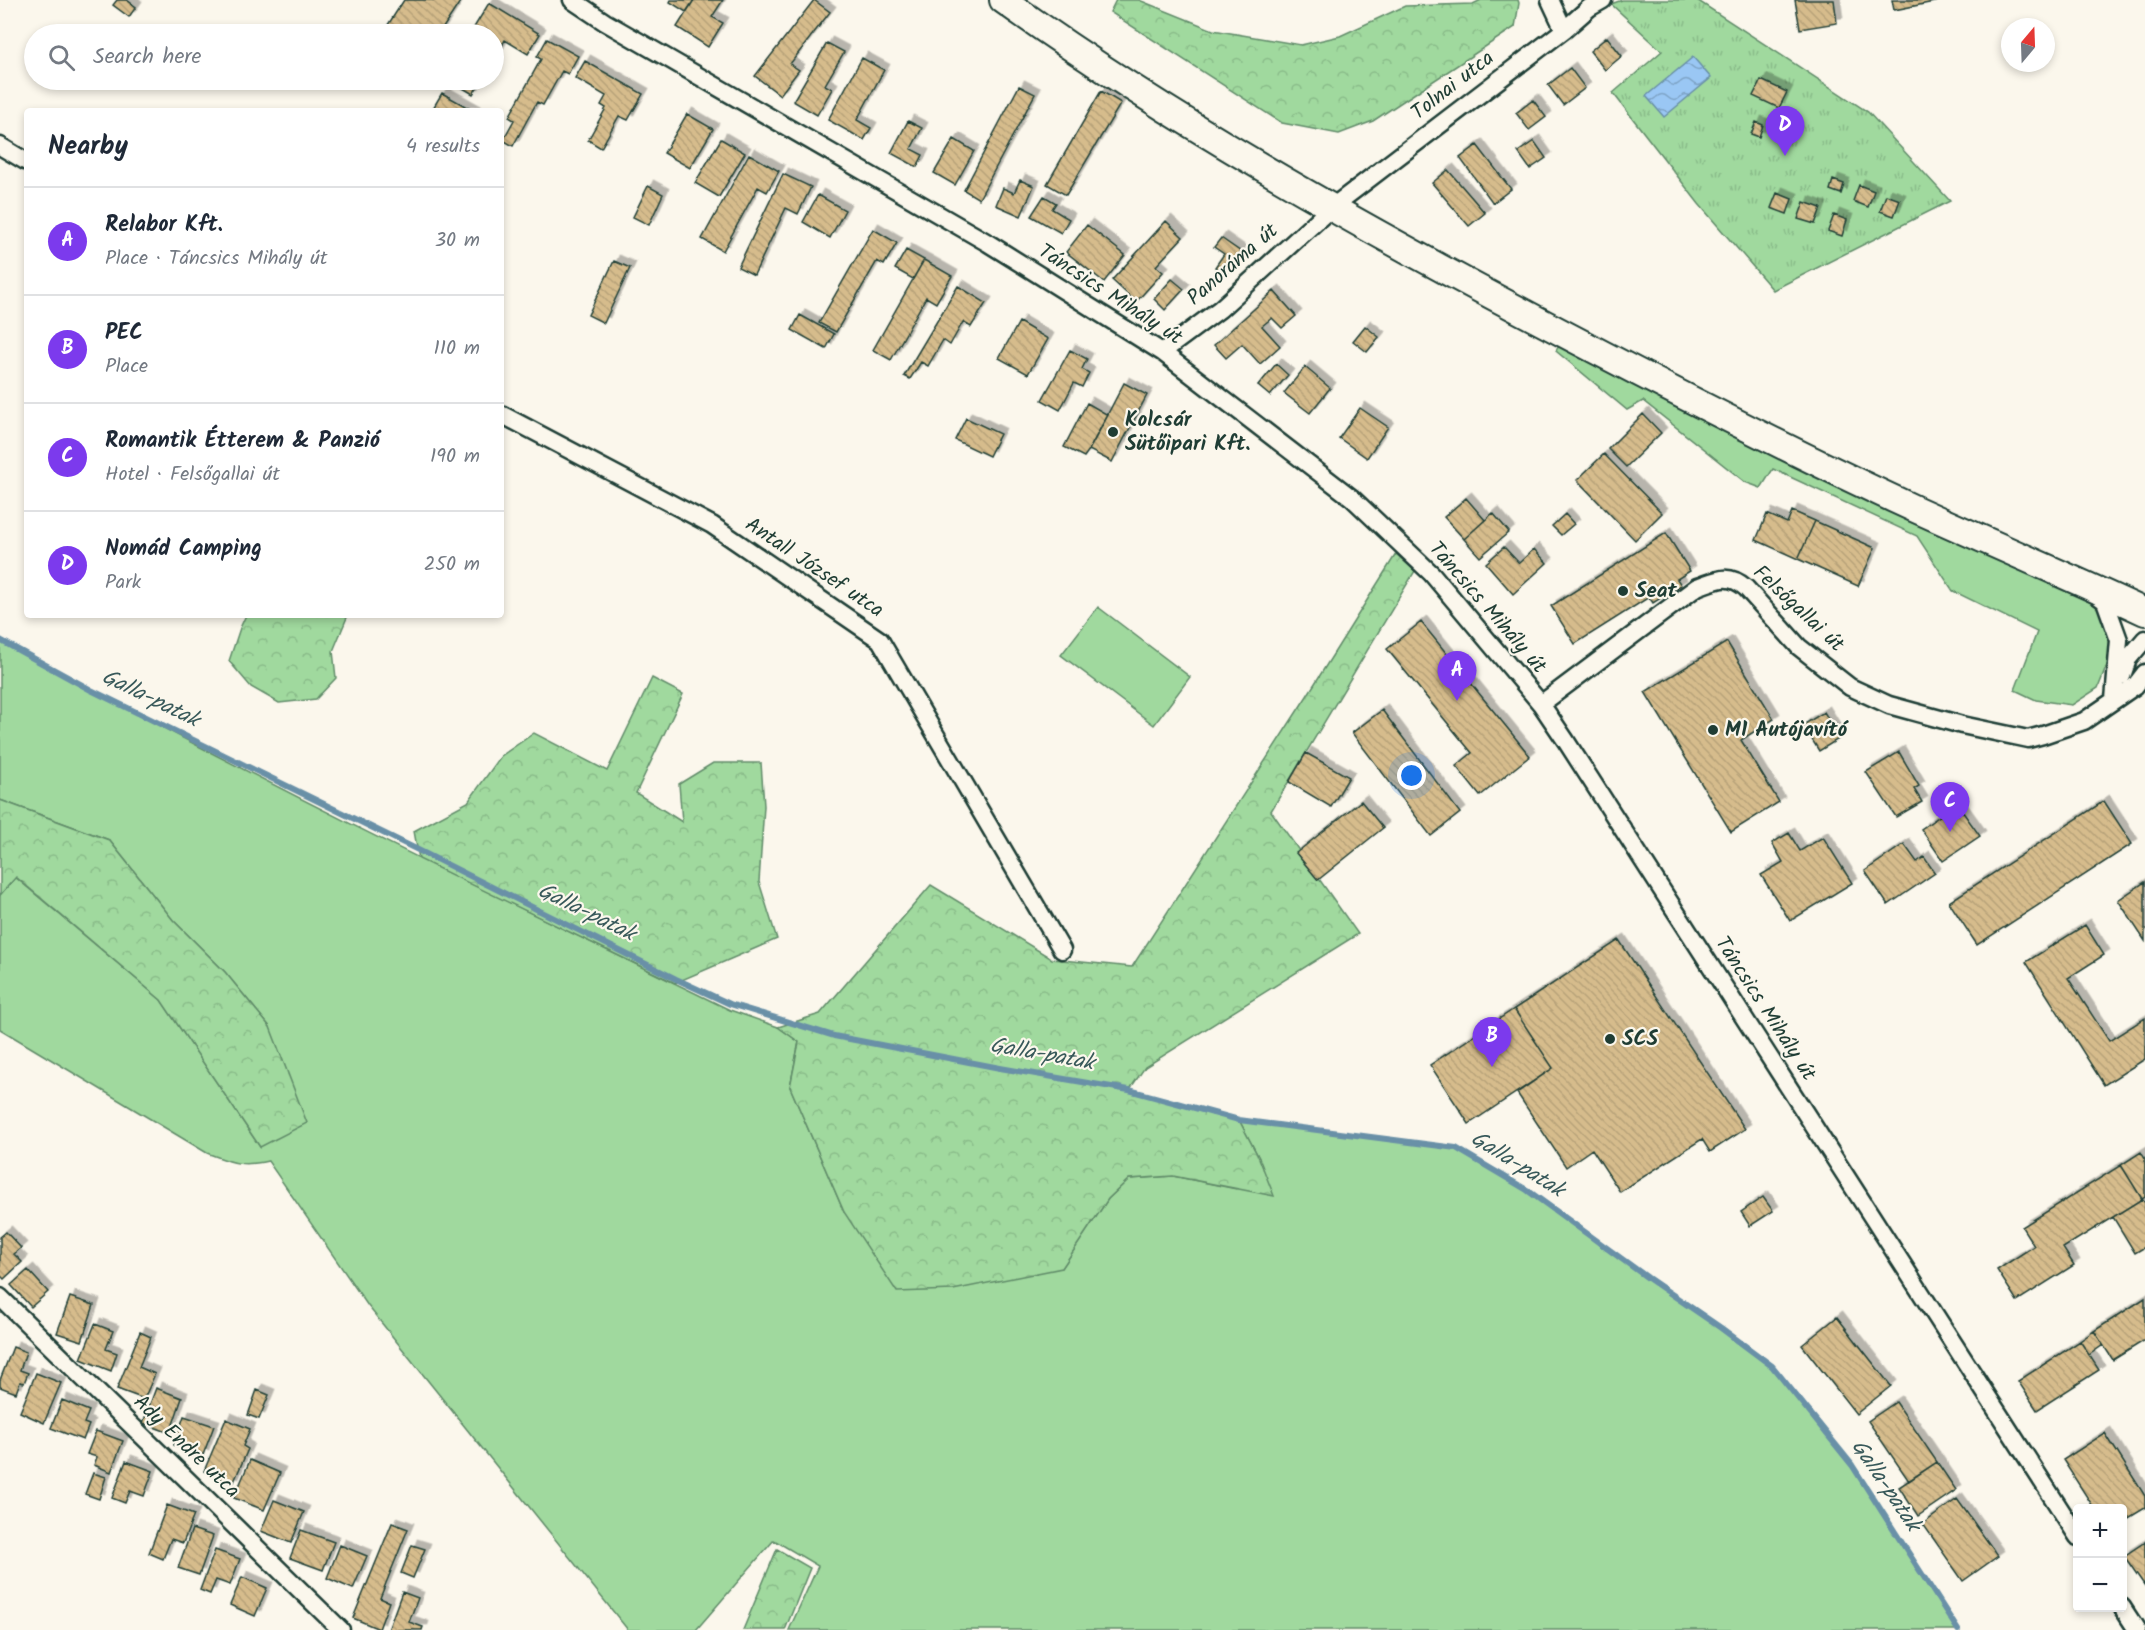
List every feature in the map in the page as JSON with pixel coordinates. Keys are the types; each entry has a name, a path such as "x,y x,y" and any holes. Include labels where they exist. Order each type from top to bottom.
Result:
{"main road":[{"path":"1003,0 1179,116 1331,208 1621,365 1900,502 2145,612"}],"street":[{"name":"Táncsics Mihály út","path":"572,0 605,22 988,243 1162,352 1352,498 1432,574 1540,704 1573,751 2073,1529"},
{"path":"1550,0 1564,30"},
{"name":"Tolnai utca","path":"1331,208 1564,30 1589,8 1603,0"},
{"path":"0,146 24,160"},
{"name":"Panoráma út","path":"1162,352 1220,309 1331,208"},
{"name":"Antall József utca","path":"504,416 712,525 880,640 1062,950"},
{"name":"Felsőgallai út","path":"1540,704 1697,587 1725,577 1738,581 1746,588 1799,647 1850,687 1889,705 1962,725 2028,739 2043,735 2084,721 2135,686 2145,673"},
{"path":"2080,582 2105,601 2120,640 2114,700"},
{"path":"2114,700 2128,659 2145,639"},
{"path":"2114,700 2145,693"},
{"name":"Ady Endre utca","path":"0,1297 341,1630"},
{"path":"2125,1612 2137,1630"}],"green space":[{"path":"1116,0 1139,0 1213,30 1301,45 1340,36 1405,6 1473,4 1481,0 1518,0 1519,3 1515,27 1373,121 1339,134 1282,123 1110,12"},
{"path":"1622,0 1697,0 1868,112 1950,201 1773,290 1699,204 1613,93 1662,51 1611,4"},
{"path":"1562,340 2096,605 2111,624 2111,655 2098,688 2072,705 2036,700 2015,690 2037,632 1953,591 1917,536 1773,469 1761,488 1745,482 1643,401 1627,410 1556,351"},
{"path":"1396,554 1415,571 1271,811 1358,934 1145,1067 1130,1089 1239,1120 1259,1158 1274,1196 1173,1176 1129,1179 1108,1199 1062,1268 953,1290 897,1292 844,1212 790,1087 799,1042 778,1027 820,1014 931,885 1052,959 1132,967"},
{"path":"1098,607 1190,677 1154,725 1061,655"},
{"path":"245,618 347,618 333,651 336,678 316,699 279,703 251,687 229,661"},
{"path":"0,640 180,737 363,830 730,1010 778,1027 799,1042 790,1087 844,1212 1062,1268 1108,1199 1129,1179 1173,1176 1236,1189 1259,1158 1239,1120 1456,1148 1527,1190 1772,1366 1852,1465 1958,1630 789,1630 818,1566 774,1540 696,1630 628,1630 368,1306 268,1161 250,1164 237,1163 207,1153 0,1029 0,895 15,877 161,1000 260,1147 270,1027 225,972 173,920 109,840 0,800"},
{"path":"652,678 683,694 636,793 682,822 679,784 713,763 761,763 764,806 759,882 777,939 675,983 419,859 414,831 468,802 501,756 534,733 607,771"},
{"path":"0,800 109,840 173,920 225,972 270,1027 307,1123 260,1147 161,1000 16,877 0,895"},
{"path":"777,1549 810,1568 785,1630 743,1630"}],"water":[{"path":"1693,57 1711,78 1664,117 1646,96"}],"building":[{"path":"117,0 127,0 136,7 129,17 113,5"},
{"path":"404,0 457,0 460,2 446,24 388,24"},
{"path":"671,0 694,0 686,12 670,2"},
{"path":"694,0 723,0 712,17 723,23 708,47 677,27"},
{"path":"814,0 830,12 790,64 799,70 780,95 755,76"},
{"path":"1795,0 1834,0 1837,23 1800,29"},
{"path":"1892,0 1944,0 1894,10"},
{"path":"489,3 540,34 528,54 505,40 504,42 504,24 476,24"},
{"path":"1607,37 1622,56 1605,70 1590,51"},
{"path":"547,39 578,56 568,74 562,71 543,105 537,102 513,146 504,141 514,120 509,117 541,59 537,57"},
{"path":"827,43 844,52 825,85 832,89 817,115 793,101"},
{"path":"862,58 884,70 857,120 871,128 864,140 828,120"},
{"path":"585,61 643,94 628,120 619,116 601,148 588,140 606,108 601,105 606,96 575,78"},
{"path":"1570,68 1585,88 1563,105 1548,85"},
{"path":"1761,80 1787,92 1779,108 1753,96"},
{"path":"1019,86 1035,94 979,199 964,190"},
{"path":"1101,91 1121,103 1066,195 1047,184"},
{"path":"442,93 469,108 433,108"},
{"path":"1533,100 1546,117 1529,130 1516,113"},
{"path":"687,114 713,129 690,168 664,153"},
{"path":"908,121 922,128 911,149 923,155 917,167 891,153"},
{"path":"1756,122 1763,125 1759,137 1751,134"},
{"path":"721,139 745,153 719,197 695,183"},
{"path":"954,139 974,151 955,185 934,173"},
{"path":"1534,141 1546,158 1530,169 1518,152"},
{"path":"1477,145 1511,189 1493,203 1460,158"},
{"path":"749,154 779,171 767,192 758,187 723,251 702,239"},
{"path":"1448,170 1485,213 1469,226 1432,183"},
{"path":"783,174 811,187 798,214 786,208 754,275 738,267"},
{"path":"1020,180 1034,186 1021,216 996,205 1003,188 1014,193"},
{"path":"1833,180 1844,184 1841,194 1830,190"},
{"path":"1859,185 1874,191 1868,207 1853,201"},
{"path":"648,186 663,194 649,225 633,217"},
{"path":"1777,193 1792,199 1787,214 1771,208"},
{"path":"818,195 845,210 830,238 803,222"},
{"path":"1886,195 1900,200 1894,216 1880,211"},
{"path":"1044,196 1056,203 1052,209 1069,219 1061,233 1031,216"},
{"path":"1804,202 1821,208 1815,224 1798,219"},
{"path":"1834,215 1847,220 1842,236 1828,231"},
{"path":"1166,221 1183,237 1156,266 1163,272 1136,302 1112,280"},
{"path":"1087,225 1125,255 1104,282 1066,252"},
{"path":"873,229 897,243 884,265 877,261 836,332 819,323"},
{"path":"1221,238 1241,252 1226,274 1215,267 1224,254 1214,247"},
{"path":"906,250 924,260 913,279 895,269"},
{"path":"924,260 952,276 936,303 926,297 891,360 873,350"},
{"path":"614,261 630,268 604,323 588,315"},
{"path":"1172,279 1184,289 1165,310 1154,299"},
{"path":"958,286 986,303 971,327 963,322 950,345 943,340 928,366 921,362 910,379 904,376"},
{"path":"1274,291 1296,316 1282,328 1272,318 1262,326 1280,346 1260,364 1242,344 1226,358 1214,345"},
{"path":"800,315 834,334 826,349 792,330"},
{"path":"1019,322 1048,339 1028,374 999,358"},
{"path":"1365,326 1379,337 1367,352 1353,341"},
{"path":"1070,350 1087,359 1082,369 1089,373 1082,387 1074,383 1060,410 1042,400"},
{"path":"1276,364 1288,375 1270,396 1258,386"},
{"path":"1305,367 1330,388 1310,413 1284,393"},
{"name":"Kolcsár Sütőipari Kft.","path":"1124,383 1147,395 1112,462 1089,450"},
{"path":"1087,403 1108,415 1084,457 1064,447"},
{"path":"1360,408 1388,427 1367,458 1339,438"},
{"path":"1643,414 1661,433 1626,467 1608,449"},
{"path":"966,418 1000,434 989,456 955,440"},
{"path":"1604,454 1662,513 1635,540 1577,480"},
{"path":"1466,498 1485,520 1464,539 1444,517"},
{"path":"1792,511 1815,521 1798,559 1756,540 1767,514 1787,523"},
{"path":"1493,513 1509,532 1480,557 1464,539"},
{"path":"1565,514 1574,524 1561,535 1552,526"},
{"path":"1815,521 1875,548 1858,586 1798,559"},
{"name":"Seat","path":"1666,533 1690,571 1677,579 1681,585 1653,603 1649,597 1575,644 1551,606"},
{"path":"1504,547 1519,563 1534,549 1547,563 1513,594 1486,563"},
{"path":"1421,622 1530,756 1480,796 1456,766 1472,753 1387,649"},
{"name":"M1 Autójavító","path":"1727,642 1774,719 1741,740 1779,802 1731,832 1645,692"},
{"path":"1382,710 1460,813 1431,836 1352,733"},
{"path":"1824,712 1840,738 1819,751 1803,725"},
{"path":"1899,752 1919,786 1914,789 1922,802 1896,817 1866,772"},
{"path":"1306,753 1349,777 1331,807 1289,782"},
{"path":"1361,801 1383,828 1318,880 1296,853"},
{"path":"2104,801 2132,844 1977,945 1949,902"},
{"path":"1957,804 1980,836 1943,861 1921,829"},
{"path":"1789,833 1800,851 1823,837 1852,883 1790,921 1761,875 1783,862 1772,843"},
{"path":"1904,844 1917,862 1924,857 1935,873 1888,905 1865,871"},
{"path":"2145,882 2145,941 2118,900"},
{"path":"2085,925 2104,955 2068,978 2109,1041 2145,1018 2145,1059 2104,1085 2026,962"},
{"name":"SCS","path":"1619,940 1745,1129 1710,1152 1702,1139 1620,1192 1592,1149 1566,1167 1517,1093 1553,1068 1514,1009"},
{"path":"1514,1009 1553,1068 1469,1124 1430,1065"},
{"path":"2141,1152 2145,1159 2145,1197 2142,1199 2121,1165"},
{"path":"2121,1165 2142,1199 2063,1248 2074,1265 2017,1301 1997,1270 2034,1246 2022,1227"},
{"path":"1763,1197 1773,1211 1750,1226 1741,1212"},
{"path":"2142,1199 2145,1203 2145,1247 2135,1253 2113,1217"},
{"path":"6,1232 21,1248 14,1254 22,1262 4,1279 0,1275 0,1237"},
{"path":"28,1270 48,1292 31,1307 11,1285"},
{"path":"70,1297 94,1305 82,1341 57,1333"},
{"path":"2145,1298 2145,1340 2113,1360 2094,1331"},
{"path":"1837,1317 1891,1386 1856,1414 1802,1345"},
{"path":"95,1324 113,1331 106,1349 117,1353 111,1371 81,1359"},
{"path":"2094,1331 2103,1345 2089,1355 2080,1341"},
{"path":"140,1332 151,1337 139,1367 155,1374 144,1399 117,1389"},
{"path":"2080,1341 2099,1370 2037,1410 2018,1381"},
{"path":"13,1347 26,1352 20,1370 28,1373 24,1383 20,1382 16,1393 0,1387 0,1380"},
{"path":"36,1373 61,1383 44,1423 20,1412"},
{"path":"156,1388 182,1398 170,1433 143,1423"},
{"path":"257,1390 269,1395 259,1419 248,1415"},
{"path":"62,1400 89,1411 84,1423 89,1425 83,1440 51,1428"},
{"path":"1896,1402 1937,1462 1909,1481 1868,1421"},
{"path":"184,1416 214,1426 203,1455 174,1445"},
{"path":"226,1419 250,1429 243,1446 248,1449 233,1484 204,1471"},
{"path":"96,1431 123,1441 111,1472 94,1465 97,1457 87,1454"},
{"path":"2105,1433 2145,1496 2145,1508 2127,1519 2127,1504 2091,1504 2063,1460"},
{"path":"250,1460 280,1473 264,1510 234,1498"},
{"path":"126,1461 153,1471 144,1496 130,1491 125,1503 112,1498"},
{"path":"1937,1462 1956,1490 1918,1516 1899,1487"},
{"path":"93,1473 106,1477 99,1499 85,1494"},
{"path":"1957,1499 1998,1556 1963,1581 1923,1524"},
{"path":"274,1500 304,1512 291,1543 261,1531"},
{"path":"167,1505 194,1515 183,1543 171,1539 163,1559 149,1553"},
{"path":"392,1523 408,1529 380,1598 389,1602 379,1629 353,1618"},
{"path":"192,1529 213,1536 199,1575 178,1568"},
{"path":"301,1530 334,1542 323,1570 290,1558"},
{"path":"2145,1542 2145,1586 2127,1560 2127,1554"},
{"path":"340,1545 367,1556 353,1589 327,1578"},
{"path":"412,1545 425,1549 413,1578 401,1573"},
{"path":"215,1550 240,1559 230,1585 216,1580 210,1594 200,1590"},
{"path":"242,1577 267,1588 255,1616 230,1605"},
{"path":"402,1592 418,1598 409,1622 423,1627 422,1630 388,1630"}],"waterway":[{"name":"Galla-patak","path":"0,640 91,690 730,1004 834,1036 1129,1090 1239,1120 1456,1148 1527,1190 1772,1366 1852,1465 1958,1630"}],"place":[{"name":"Nomád Camping","path":"1785,156"},
{"name":"Kolcsár Sütőipari Kft.","path":"1113,432"},
{"name":"Seat","path":"1623,591"},
{"name":"Relabor Kft.","path":"1457,701"},
{"name":"M1 Autójavító","path":"1713,730"},
{"name":"Romantik Étterem & Panzió","path":"1950,832"},
{"name":"SCS","path":"1610,1039"},
{"name":"PEC","path":"1492,1067"}]}
